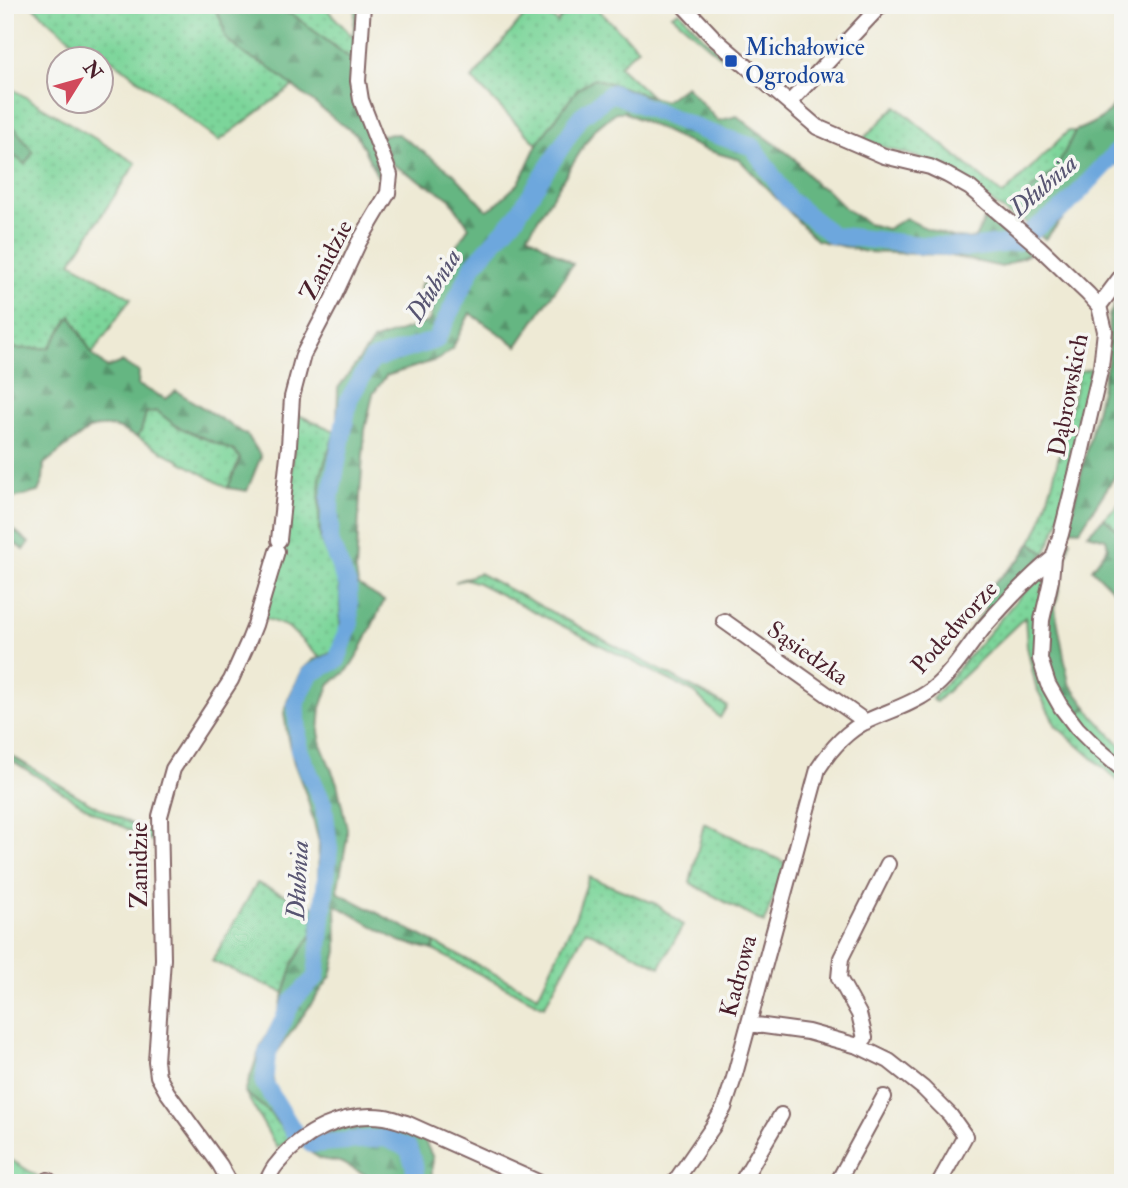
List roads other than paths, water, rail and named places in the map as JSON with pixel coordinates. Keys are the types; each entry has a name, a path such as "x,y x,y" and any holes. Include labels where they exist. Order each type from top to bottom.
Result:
{"street":[{"name":"Zanidzie","path":"230,1183 158,1076 156,1061 163,959 160,816 173,769 231,680 255,625 278,545 292,397 303,355 359,242 388,193 390,175 361,100 358,81 363,5"},
{"name":"Dąbrowskich","path":"682,5 715,39 817,127 884,156 930,167 970,188 1039,247 1099,306 1105,331 1101,367 1061,534 1052,558 1051,580 1042,620 1040,659 1048,684 1061,707 1077,728 1123,770"},
{"path":"789,103 881,5"},
{"path":"1099,306 1123,274"},
{"name":"Podedworze","path":"818,769 836,745 866,722 929,691 956,664 1032,575 1052,558"},
{"name":"Sąsiedzka","path":"724,621 866,722"},
{"name":"Kadrowa","path":"674,1183 724,1108 818,769"},
{"path":"858,1046 865,1038 859,1014 839,978 841,958 888,864"},
{"path":"749,1024 808,1032 858,1046 889,1061 923,1088 950,1115 965,1136 939,1183"},
{"path":"837,1183 884,1097"},
{"path":"741,1183 782,1115"},
{"path":"266,1183 276,1164 297,1144 324,1126 338,1120 362,1116 385,1117 406,1123 540,1183"}],"waterway":[{"name":"Dłubnia","path":"294,1132 264,1083 267,1054 293,1000 316,977 329,849 324,806 299,750 296,703 310,674 337,660 350,623 348,586 330,542 330,499 349,399 372,360 436,340 474,264 516,217 581,116 612,93 704,131 753,147 788,199 832,235 919,245 970,248 1017,242 1067,205 1123,145"},
{"name":"Dłubnia","path":"311,1144 385,1138 408,1148 414,1164 416,1183"}],"place":[{"name":"Michałowice Ogrodowa","path":"731,61"}]}
